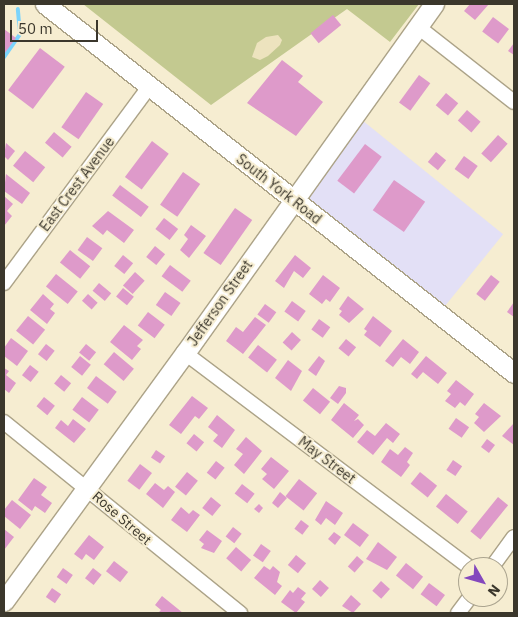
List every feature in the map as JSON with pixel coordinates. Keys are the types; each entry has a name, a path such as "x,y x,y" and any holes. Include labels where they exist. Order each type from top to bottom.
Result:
{"street":[{"name":"South York Road","path":"45,4 514,373"},
{"name":"Jefferson Street","path":"4,601 86,486 186,353 434,4"},
{"path":"417,26 514,102"},
{"name":"East Crest Avenue","path":"4,282 150,86"},
{"name":"May Street","path":"186,353 458,559"},
{"name":"Rose Street","path":"4,422 86,486 102,504 240,613"},
{"path":"499,557 514,537"}],"shaded area":[{"path":"357,116 503,234 438,314 292,196"}],"green space":[{"path":"83,4 419,4 390,42 347,9 211,105"}],"sand":[{"path":"278,35 282,40 280,45 268,56 260,60 252,57 257,43 266,37"}],"building":[{"path":"470,4 489,4 475,20 464,11"},
{"path":"333,15 341,25 319,43 310,33"},
{"path":"493,17 509,29 498,43 482,31"},
{"path":"4,29 16,38 4,54"},
{"path":"514,43 514,55 508,51"},
{"path":"40,48 65,67 33,109 8,90"},
{"path":"282,60 303,76 298,82 323,102 296,136 247,103"},
{"path":"419,75 430,83 410,111 399,103"},
{"path":"86,92 103,104 79,139 61,127"},
{"path":"446,93 458,103 448,116 436,105"},
{"path":"467,110 481,122 471,132 458,121"},
{"path":"54,132 72,147 63,158 45,143"},
{"path":"498,135 508,144 491,162 481,154"},
{"path":"152,141 169,154 142,190 125,177"},
{"path":"6,143 15,151 8,160 4,156"},
{"path":"365,144 382,157 354,193 337,181"},
{"path":"25,151 45,167 33,182 13,166"},
{"path":"436,152 446,160 438,170 428,162"},
{"path":"464,156 478,166 468,179 455,169"},
{"path":"183,172 200,184 177,217 160,205"},
{"path":"6,174 30,193 22,204 4,191"},
{"path":"394,180 425,202 404,232 373,210"},
{"path":"120,185 149,207 141,217 112,195"},
{"path":"4,196 13,204 7,211 12,216 4,226"},
{"path":"235,208 252,220 221,265 203,253"},
{"path":"108,211 134,230 124,243 107,230 103,235 92,226"},
{"path":"164,218 178,229 170,240 155,229"},
{"path":"191,225 206,236 189,258 180,250 188,239 184,235"},
{"path":"87,237 102,248 93,261 78,250"},
{"path":"155,246 165,254 156,265 146,257"},
{"path":"70,250 90,266 80,279 60,262"},
{"path":"123,255 133,263 124,274 114,266"},
{"path":"295,255 311,268 303,278 294,271 284,288 275,281"},
{"path":"170,265 191,281 182,292 162,276"},
{"path":"135,272 145,281 133,294 123,285"},
{"path":"56,274 78,292 68,304 46,286"},
{"path":"323,275 340,288 330,302 326,299 322,304 309,294"},
{"path":"491,275 500,282 485,301 476,294"},
{"path":"99,283 111,293 105,301 93,291"},
{"path":"123,288 134,297 127,305 116,297"},
{"path":"165,292 181,303 171,316 156,305"},
{"path":"43,294 54,304 50,309 55,313 47,324 30,310"},
{"path":"88,294 98,303 92,309 82,301"},
{"path":"348,296 364,309 349,323 339,315 342,311 339,309"},
{"path":"292,301 306,311 298,322 284,312"},
{"path":"514,302 514,317 507,312"},
{"path":"265,304 276,312 269,323 257,315"},
{"path":"148,312 165,325 155,338 138,326"},
{"path":"28,316 45,330 33,345 16,331"},
{"path":"373,316 392,331 380,347 364,335 367,331 364,329"},
{"path":"255,317 266,325 243,354 226,341 236,327 243,332"},
{"path":"319,319 330,327 323,338 311,330"},
{"path":"124,325 143,340 137,346 141,349 132,360 110,342"},
{"path":"292,332 301,340 292,350 283,342"},
{"path":"11,338 28,351 17,366 4,356 4,348"},
{"path":"346,339 356,347 349,357 338,348"},
{"path":"403,339 419,352 410,364 401,357 393,367 385,361"},
{"path":"46,344 55,351 47,361 38,354"},
{"path":"86,344 96,352 89,361 79,353"},
{"path":"258,345 277,360 267,372 248,358"},
{"path":"114,352 134,369 124,381 104,364"},
{"path":"80,356 91,365 82,376 71,367"},
{"path":"319,356 325,361 316,376 308,370"},
{"path":"426,356 447,373 438,384 423,372 417,379 411,374"},
{"path":"288,360 302,371 291,391 275,378"},
{"path":"30,365 39,372 31,382 22,375"},
{"path":"4,368 9,371 6,375 16,383 9,393 4,389"},
{"path":"61,375 71,383 64,392 54,384"},
{"path":"96,376 117,392 108,404 87,388"},
{"path":"456,380 474,394 465,406 460,402 455,408 445,401 451,394 447,391"},
{"path":"339,386 346,388 346,393 338,404 330,398"},
{"path":"313,388 330,402 320,414 303,400"},
{"path":"192,396 208,408 199,419 195,416 181,434 169,425"},
{"path":"44,397 55,406 47,415 36,406"},
{"path":"82,397 99,410 89,422 72,410"},
{"path":"344,403 359,415 354,421 358,419 364,425 353,438 331,420"},
{"path":"484,403 501,416 484,432 474,423 479,417 475,414"},
{"path":"217,415 235,430 222,448 213,441 218,435 208,427"},
{"path":"456,418 469,427 462,438 449,429"},
{"path":"73,419 86,429 74,443 55,428 61,420 68,426"},
{"path":"386,423 400,434 393,443 387,438 373,455 357,442 367,430 375,436"},
{"path":"514,423 514,445 502,436"},
{"path":"194,434 204,442 197,452 186,443"},
{"path":"246,437 262,451 244,474 234,465 243,454 236,449"},
{"path":"487,439 495,445 489,453 481,447"},
{"path":"405,447 413,453 407,462 410,465 401,477 381,462 390,449 398,455"},
{"path":"156,450 165,456 160,464 151,457"},
{"path":"271,457 289,471 274,489 262,479 267,474 261,469"},
{"path":"453,460 462,466 455,476 446,470"},
{"path":"216,461 225,468 215,480 207,473"},
{"path":"140,464 152,473 139,490 127,481"},
{"path":"187,472 198,481 186,496 175,487"},
{"path":"420,472 437,486 428,498 411,484"},
{"path":"34,478 47,487 41,495 52,503 45,513 35,506 32,511 18,500"},
{"path":"299,479 317,493 304,510 285,496"},
{"path":"155,483 164,490 168,486 175,492 163,508 146,494"},
{"path":"242,484 255,494 247,503 235,493"},
{"path":"280,492 287,498 278,508 272,503"},
{"path":"446,494 468,512 458,524 436,506"},
{"path":"211,497 221,505 212,516 202,508"},
{"path":"498,497 508,505 480,539 470,531"},
{"path":"12,500 31,515 20,529 4,516 4,510"},
{"path":"326,501 343,513 335,525 326,518 321,525 315,520"},
{"path":"259,504 263,508 259,513 254,509"},
{"path":"181,507 189,514 193,510 200,515 187,532 171,520"},
{"path":"301,520 309,526 302,535 294,529"},
{"path":"353,523 369,535 360,547 344,535"},
{"path":"233,527 242,534 234,543 226,536"},
{"path":"4,529 14,537 4,550"},
{"path":"207,530 222,541 214,553 201,548 204,544 199,540"},
{"path":"334,532 341,537 335,545 328,539"},
{"path":"89,535 104,547 94,560 86,554 82,560 74,554"},
{"path":"378,542 397,557 387,570 366,559"},
{"path":"261,544 271,551 263,562 253,555"},
{"path":"236,547 251,560 241,571 226,558"},
{"path":"296,555 306,563 298,573 288,565"},
{"path":"357,556 364,562 355,572 348,567"},
{"path":"114,561 128,572 120,582 106,571"},
{"path":"406,563 423,577 413,589 396,575"},
{"path":"264,566 270,570 273,566 280,572 277,582 282,586 275,595 254,578"},
{"path":"63,568 73,575 67,584 57,577"},
{"path":"93,568 102,575 94,585 85,578"},
{"path":"320,580 329,588 321,597 312,589"},
{"path":"381,581 390,589 381,599 372,591"},
{"path":"429,583 445,595 437,606 421,594"},
{"path":"298,587 306,593 301,599 305,602 296,613 281,602 290,590 293,593"},
{"path":"52,588 61,594 55,603 46,597"},
{"path":"351,595 361,604 353,613 342,606"},
{"path":"162,596 183,613 158,613 161,610 155,605"}],"waterway":[{"path":"4,57 20,34 18,9"}]}
